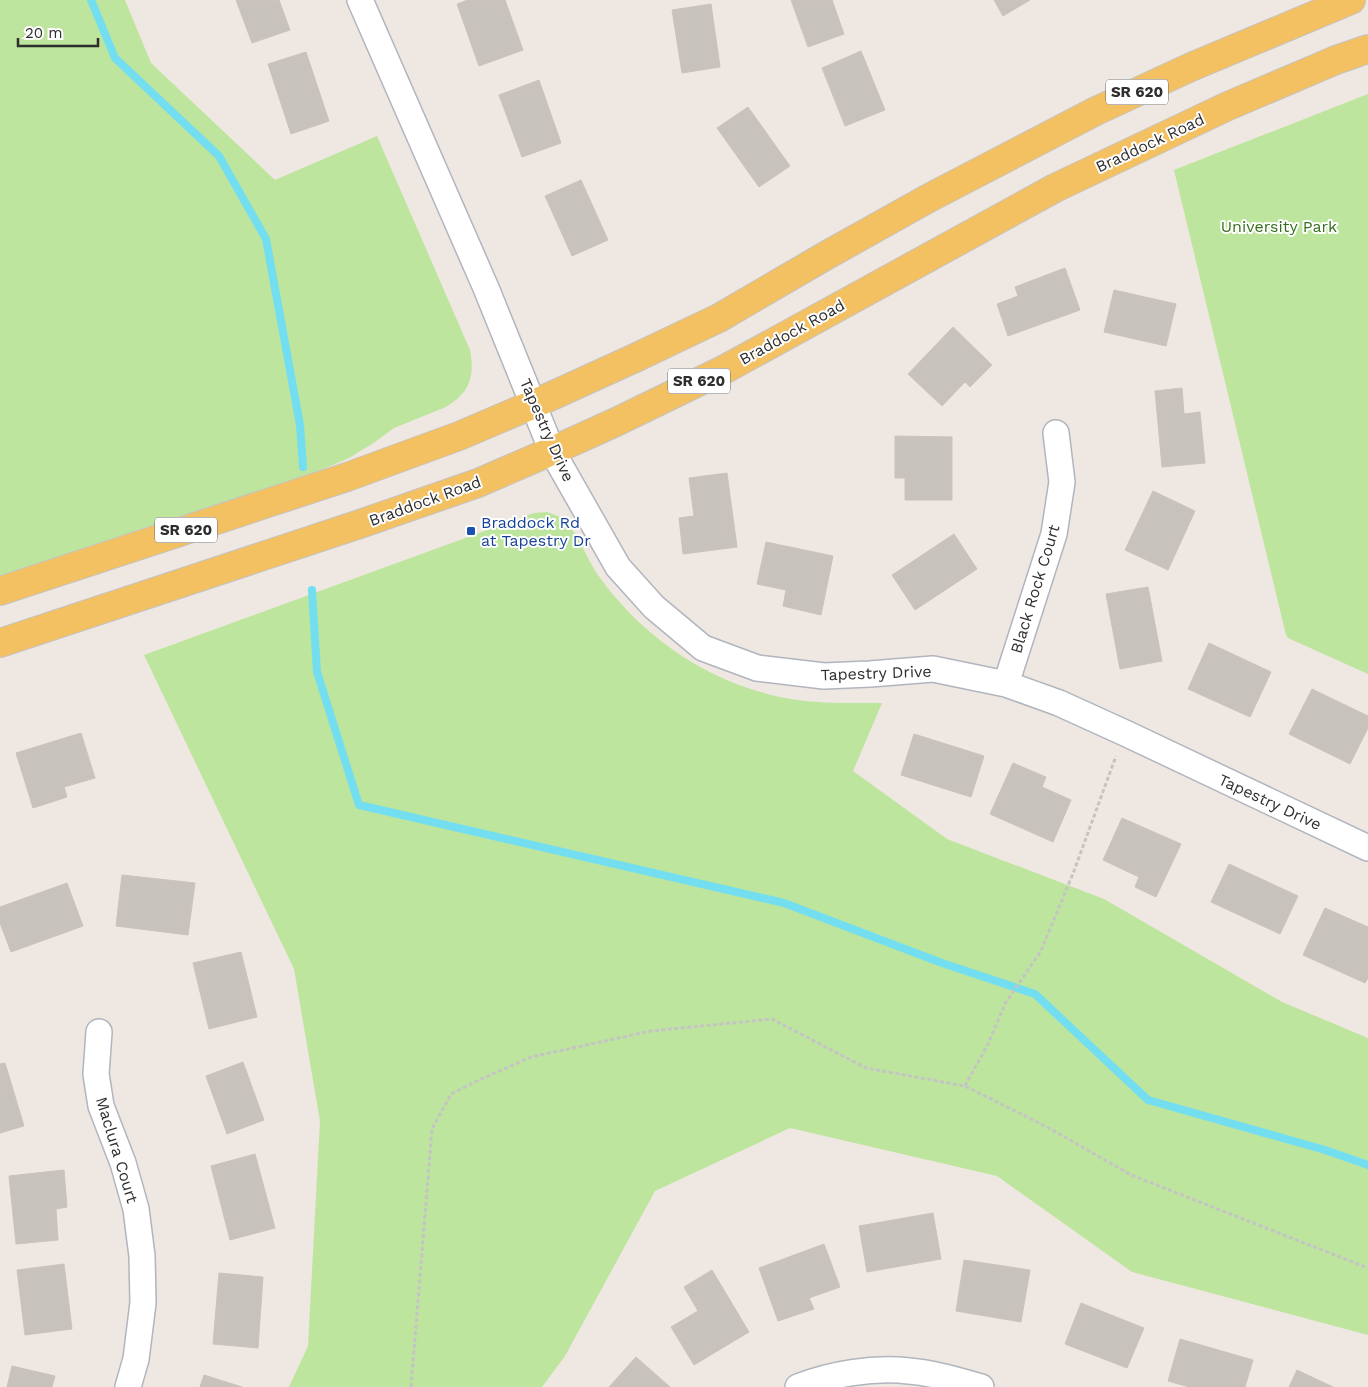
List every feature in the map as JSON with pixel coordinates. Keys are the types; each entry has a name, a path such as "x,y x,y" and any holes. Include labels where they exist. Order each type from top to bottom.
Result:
{"main road":[{"name":"SR 620","path":"0,591 346,477 459,436 534,404 719,318 929,198 1096,111 1191,66 1351,0"},
{"name":"Braddock Road","path":"0,642 360,524 478,483 552,451 728,368 1055,188 1228,106 1336,60 1368,49"}],"street":[{"name":"Tapestry Drive","path":"360,0 486,288 552,451 618,567 654,607 703,648 757,668 824,676 933,669 1006,684 1059,703 1368,848"},
{"name":"Black Rock Court","path":"1006,684 1054,534 1062,482 1056,433"},
{"name":"Maclura Court","path":"99,1032 96,1074 101,1106 123,1163 136,1209 142,1256 143,1303 136,1359 128,1387"},
{"path":"798,1387 829,1378 866,1371 908,1370 949,1377 981,1387"}],"path":[{"path":"965,1086 1008,999 1041,951 1074,871 1125,733"},
{"path":"412,1387 432,1129 452,1094 531,1057 651,1031 772,1019 866,1068 965,1086 1049,1128 1131,1175 1368,1268"}],"green space":[{"path":"0,0 125,0 151,63 275,180 377,136 470,350 471,376 461,396 446,407 394,428 349,458 321,470 7,577 5,575 0,576"},
{"name":"University Park","path":"1368,94 1368,674 1288,638 1286,635 1174,170"},
{"path":"547,512 559,517 572,529 598,575 636,620 682,656 708,671 762,693 791,699 882,703 853,771 947,839 1104,899 1282,1002 1368,1038 1368,1335 1132,1272 997,1176 790,1128 655,1191 565,1356 542,1387 289,1387 308,1346 320,1121 294,969 144,655 534,513"}],"building":[{"path":"236,0 279,0 290,30 252,43"},
{"path":"468,0 505,0 523,50 479,66 457,4"},
{"path":"791,0 832,0 844,34 808,47"},
{"path":"994,0 1030,0 1003,16"},
{"path":"711,4 720,67 682,73 672,10"},
{"path":"861,51 885,110 845,126 822,68"},
{"path":"306,52 329,121 291,134 268,64"},
{"path":"539,80 561,143 522,157 499,95"},
{"path":"748,107 790,166 759,187 717,128"},
{"path":"581,180 608,240 572,256 545,196"},
{"path":"1065,268 1080,310 1008,336 997,304 1018,296 1015,287"},
{"path":"1114,290 1176,304 1166,346 1104,332"},
{"path":"953,327 992,365 970,387 965,382 942,406 908,374"},
{"path":"1182,388 1184,414 1200,412 1205,463 1162,467 1155,391"},
{"path":"895,436 952,437 952,500 905,500 905,478 895,478"},
{"path":"727,473 737,547 683,554 679,518 694,516 689,478"},
{"path":"1153,491 1195,511 1168,570 1125,550"},
{"path":"954,534 977,569 915,610 892,575"},
{"path":"766,542 833,556 821,615 783,606 786,590 757,584"},
{"path":"1148,587 1162,661 1120,669 1106,594"},
{"path":"1209,643 1271,672 1250,717 1188,689"},
{"path":"1312,689 1368,716 1368,728 1350,764 1289,734"},
{"path":"81,733 95,778 64,787 67,797 33,808 16,753"},
{"path":"914,734 984,756 971,797 901,775"},
{"path":"1013,763 1046,777 1042,787 1071,800 1053,842 990,814"},
{"path":"1122,818 1181,844 1156,897 1135,887 1139,877 1103,860"},
{"path":"1229,864 1298,896 1280,934 1211,902"},
{"path":"122,875 195,883 188,935 116,926"},
{"path":"67,883 83,926 11,952 0,923 0,907"},
{"path":"1325,908 1368,927 1368,978 1365,983 1303,955"},
{"path":"241,952 257,1017 209,1029 193,963"},
{"path":"243,1062 264,1120 227,1134 206,1076"},
{"path":"5,1063 24,1126 0,1133 0,1064"},
{"path":"255,1154 275,1228 230,1240 211,1166"},
{"path":"64,1170 67,1207 56,1209 58,1240 16,1244 9,1176"},
{"path":"933,1213 941,1259 867,1272 859,1226"},
{"path":"824,1244 840,1287 809,1298 814,1309 778,1321 759,1268"},
{"path":"964,1260 1030,1270 1021,1322 956,1311"},
{"path":"64,1264 72,1329 25,1335 17,1270"},
{"path":"712,1270 749,1332 694,1365 671,1327 698,1311 684,1287"},
{"path":"219,1273 263,1277 258,1348 213,1344"},
{"path":"1081,1303 1144,1328 1127,1368 1065,1344"},
{"path":"1180,1339 1253,1360 1245,1387 1189,1387 1168,1381"},
{"path":"636,1357 670,1387 609,1387"},
{"path":"12,1366 55,1376 52,1387 7,1387"},
{"path":"1297,1370 1333,1387 1289,1387"},
{"path":"204,1375 242,1387 200,1387"}],"waterway":[{"path":"91,0 115,58 219,156 266,239 300,425 303,467"},
{"path":"312,590 317,672 359,805 784,903 942,963 1035,994 1148,1100 1325,1150 1368,1165"}],"place":[{"name":"Braddock Rd at Tapestry Dr","path":"471,531"}]}
